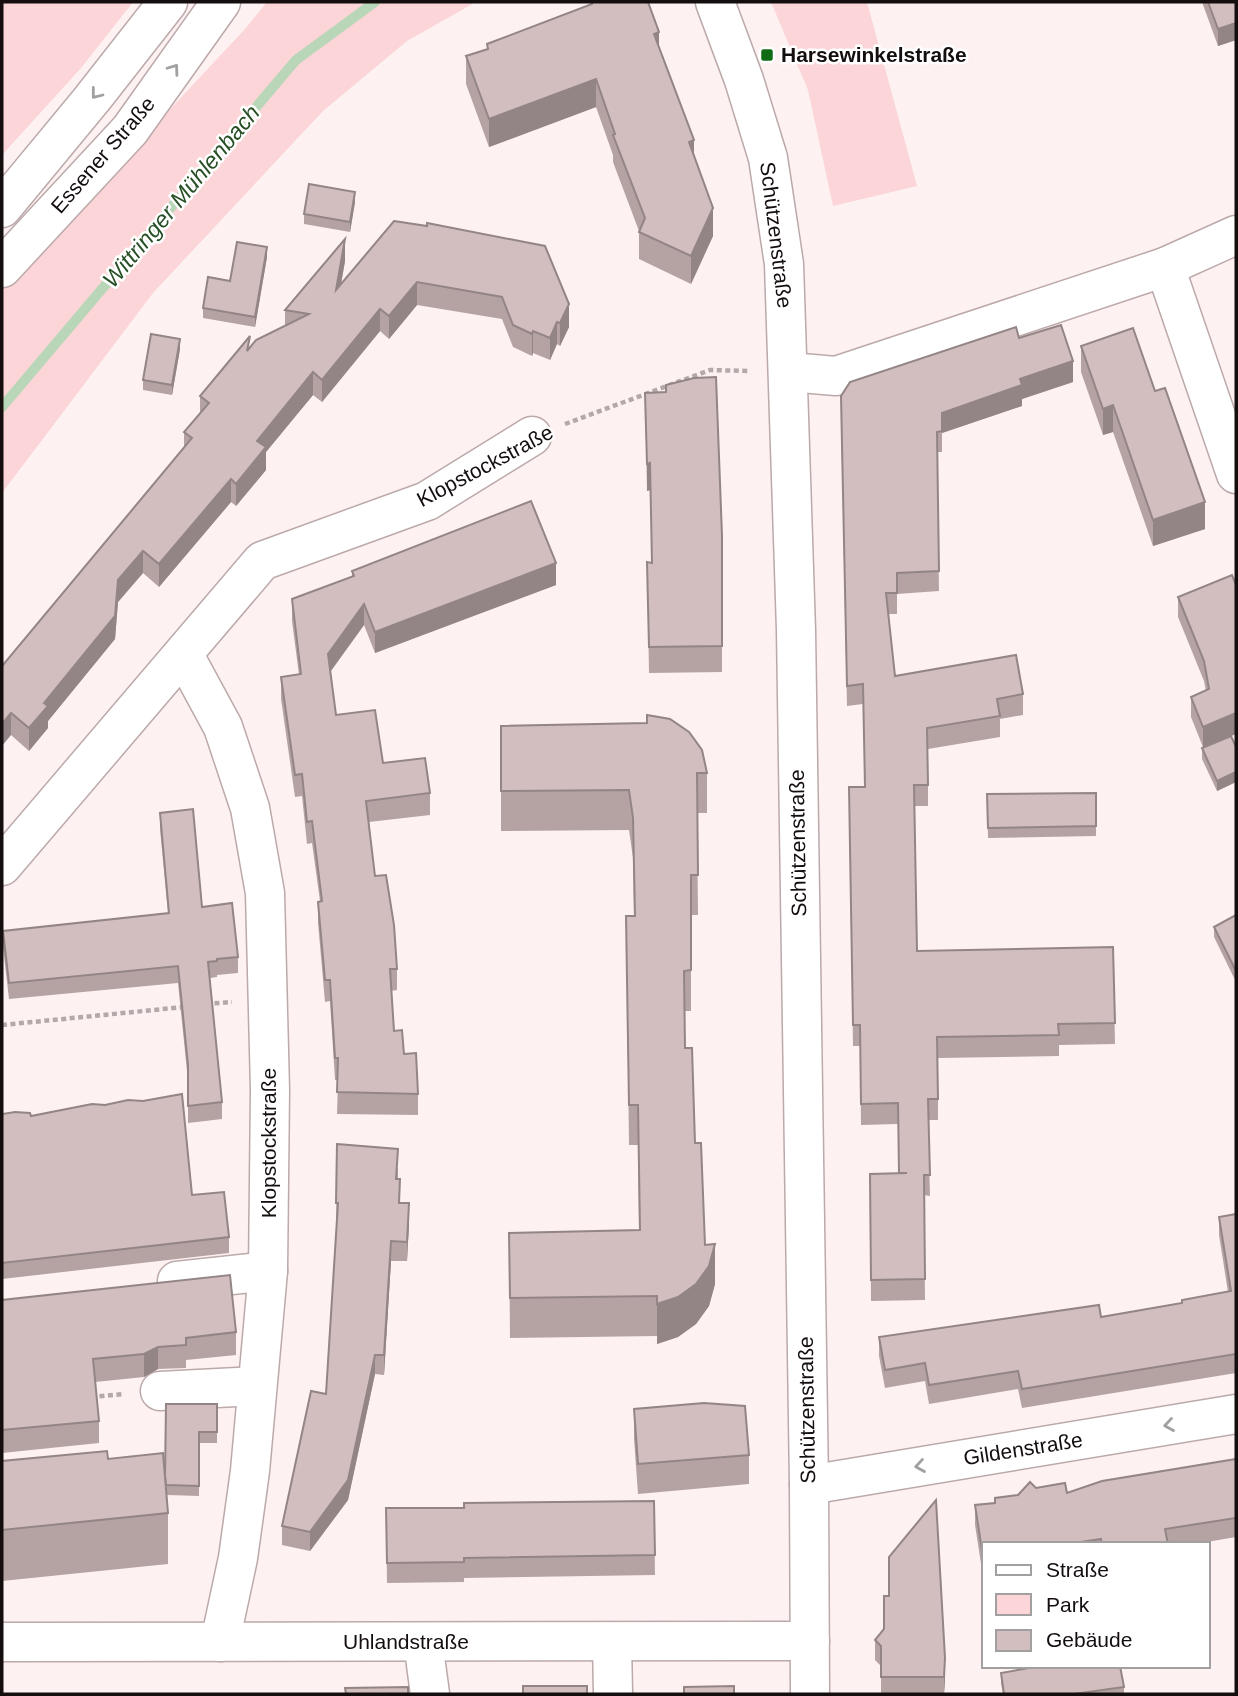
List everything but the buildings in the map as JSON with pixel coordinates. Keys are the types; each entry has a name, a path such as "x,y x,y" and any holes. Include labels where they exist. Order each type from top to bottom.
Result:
{"street":[{"name":"Essener Straße","path":"2,208 168,2"},
{"name":"Essener Straße","path":"2,268 130,130 221,2"},
{"name":"Schützenstraße","path":"715,2 744,80 768,158 785,264 796,630 810,1694"},
{"path":"789,372 836,376 1165,267 1236,235"},
{"path":"1165,267 1236,474"},
{"name":"Klopstockstraße","path":"2,866 262,561 427,500 532,436"},
{"name":"Klopstockstraße","path":"184,655 223,727 250,808 265,893 270,1090 268,1271 250,1471 238,1558 220,1643"},
{"path":"148,1284 268,1271"},
{"path":"160,1391 257,1386"},
{"name":"Gildenstraße","path":"809,1485 1236,1414"},
{"name":"Uhlandstraße","path":"2,1642 810,1641"},
{"path":"423,1642 430,1694"},
{"path":"612,1642 613,1694"}],"path":[{"name":"Klopstockstraße","path":"532,436 710,370 789,372"},
{"path":"201,1005 268,998"},
{"path":"2,1025 188,1006"},
{"path":"81,1398 160,1391"}],"green space":[{"path":"2,2 133,2 81,68 2,155"},
{"path":"267,2 476,2 407,41 323,111 153,293 2,493 2,289 245,29"},
{"path":"771,2 867,2 917,186 833,206 808,90"}],"waterway":[{"name":"Wittringer Mühlenbach","path":"2,407 296,60 375,2"}],"place":[{"name":"Harsewinkelstraße","path":"767,55"}]}
